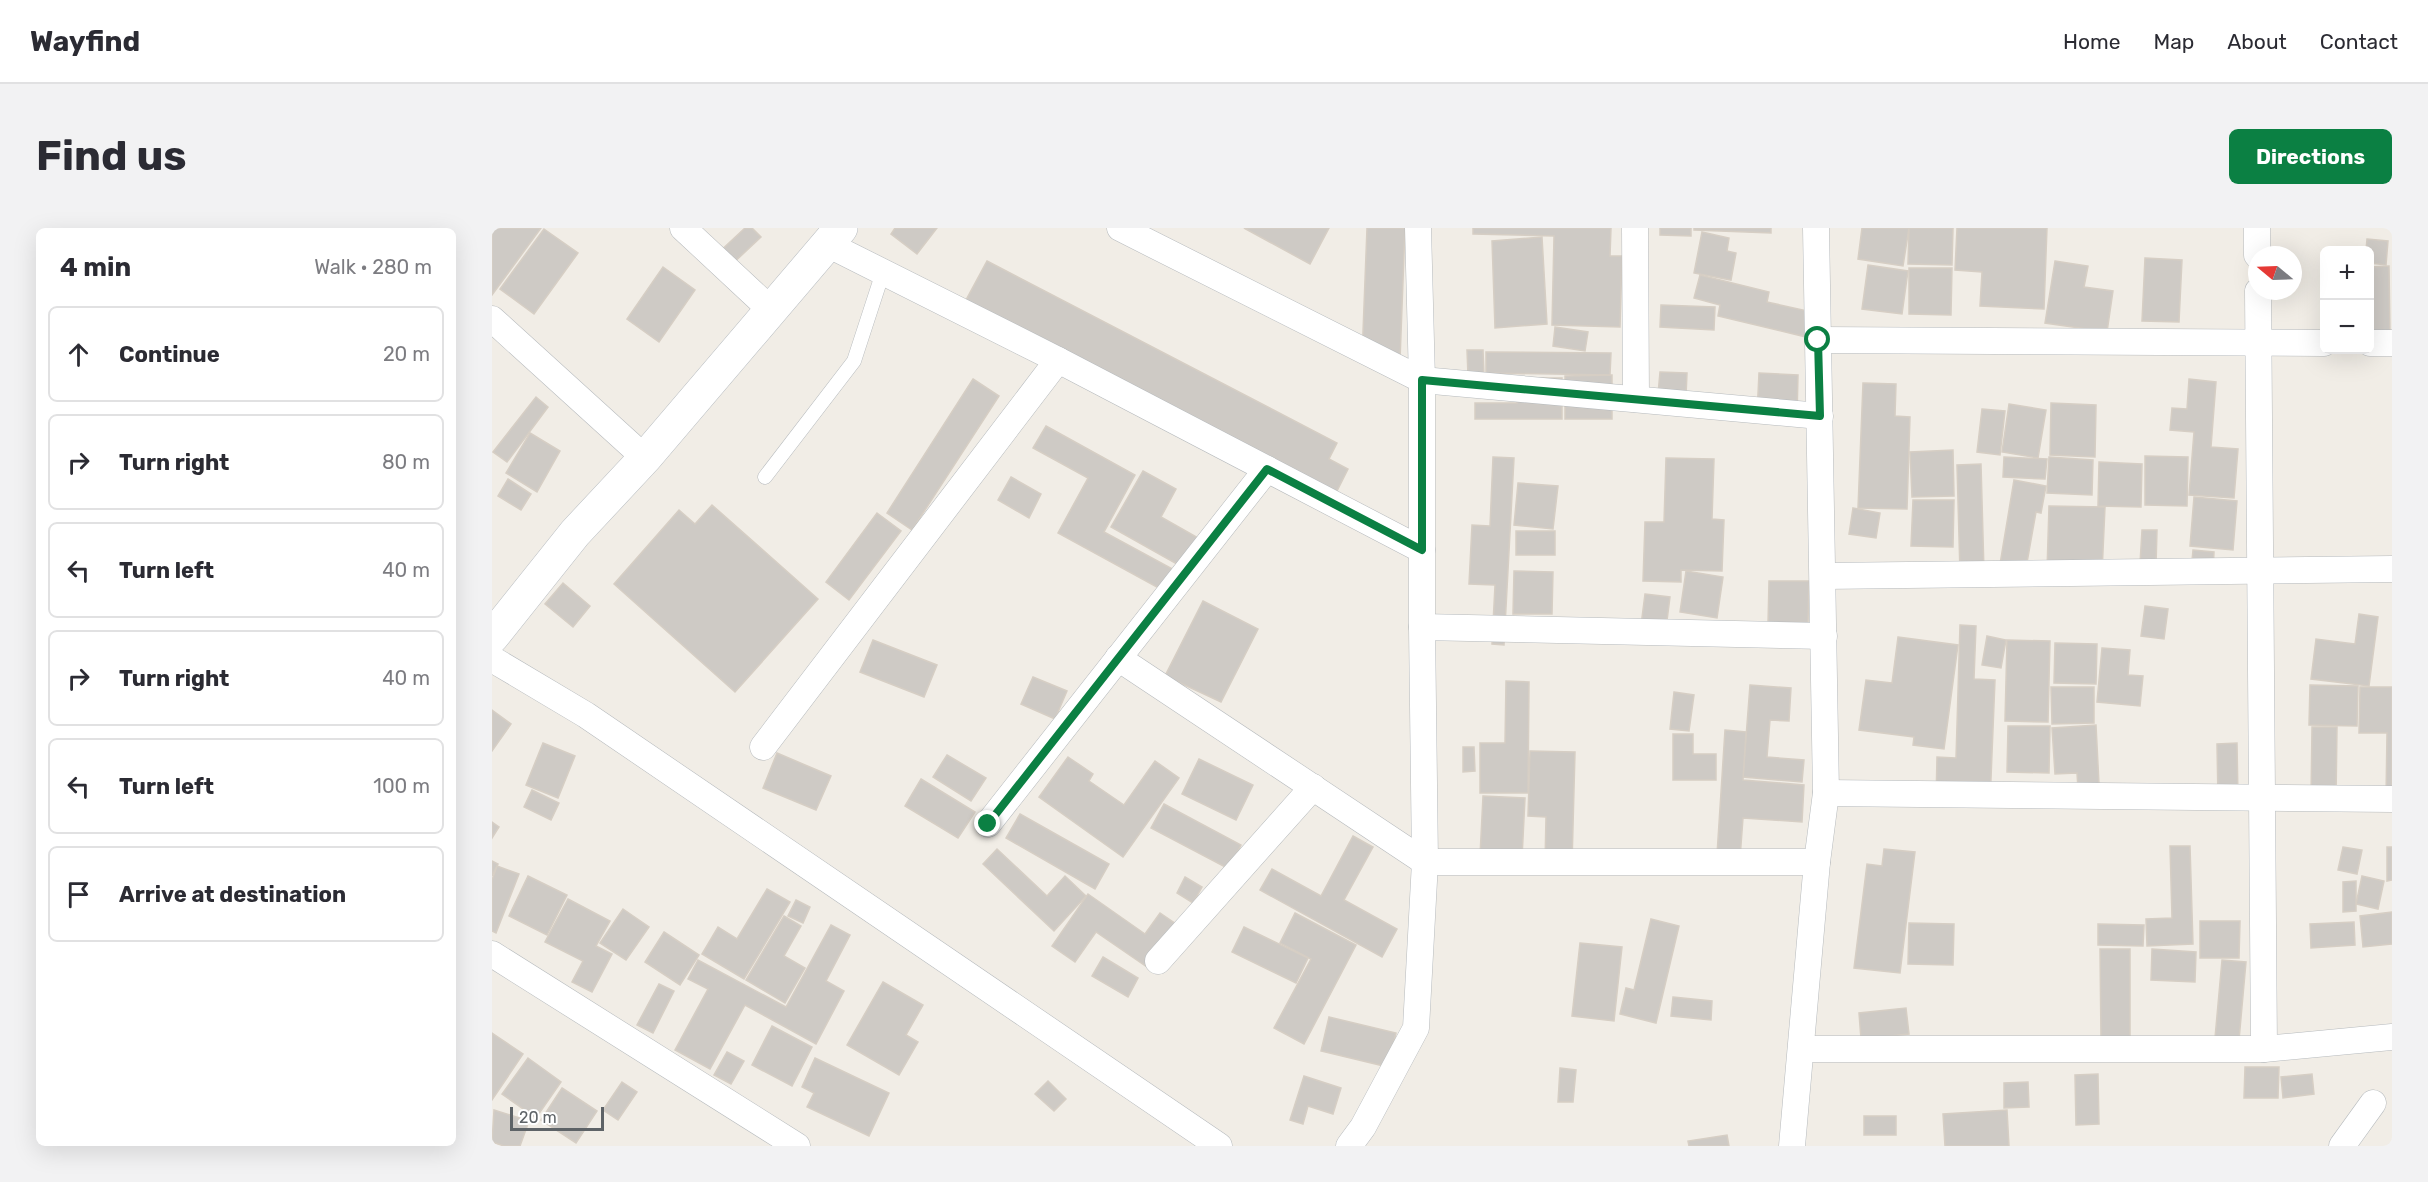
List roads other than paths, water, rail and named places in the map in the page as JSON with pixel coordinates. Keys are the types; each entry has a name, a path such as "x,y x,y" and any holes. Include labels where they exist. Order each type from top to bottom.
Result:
{"street":[{"path":"683,228 771,310"},
{"path":"1120,228 1422,380 1820,416"},
{"path":"1356,1137 1416,1028 1425,862 1422,380 1418,228"},
{"path":"1635,228 1636,399"},
{"path":"1792,1146 1817,862 1826,793 1816,228"},
{"path":"2257,228 2257,246"},
{"path":"492,637 567,543 645,458 834,236 883,272 1058,360 1422,550"},
{"path":"2258,300 2264,1049"},
{"path":"492,319 645,458"},
{"path":"1818,340 2320,343"},
{"path":"2374,343 2392,343"},
{"path":"763,747 1058,360"},
{"path":"988,824 1267,469"},
{"path":"1823,576 2392,569"},
{"path":"1422,627 1824,636"},
{"path":"1118,658 1425,862 1817,862"},
{"path":"492,659 586,715 1219,1146"},
{"path":"1158,961 1313,787"},
{"path":"1826,793 2392,799"},
{"path":"492,954 797,1146"},
{"path":"1801,1048 2264,1049 2392,1037"},
{"path":"2342,1146 2373,1103"}],"lane":[{"path":"765,477 854,361 883,272"}]}
